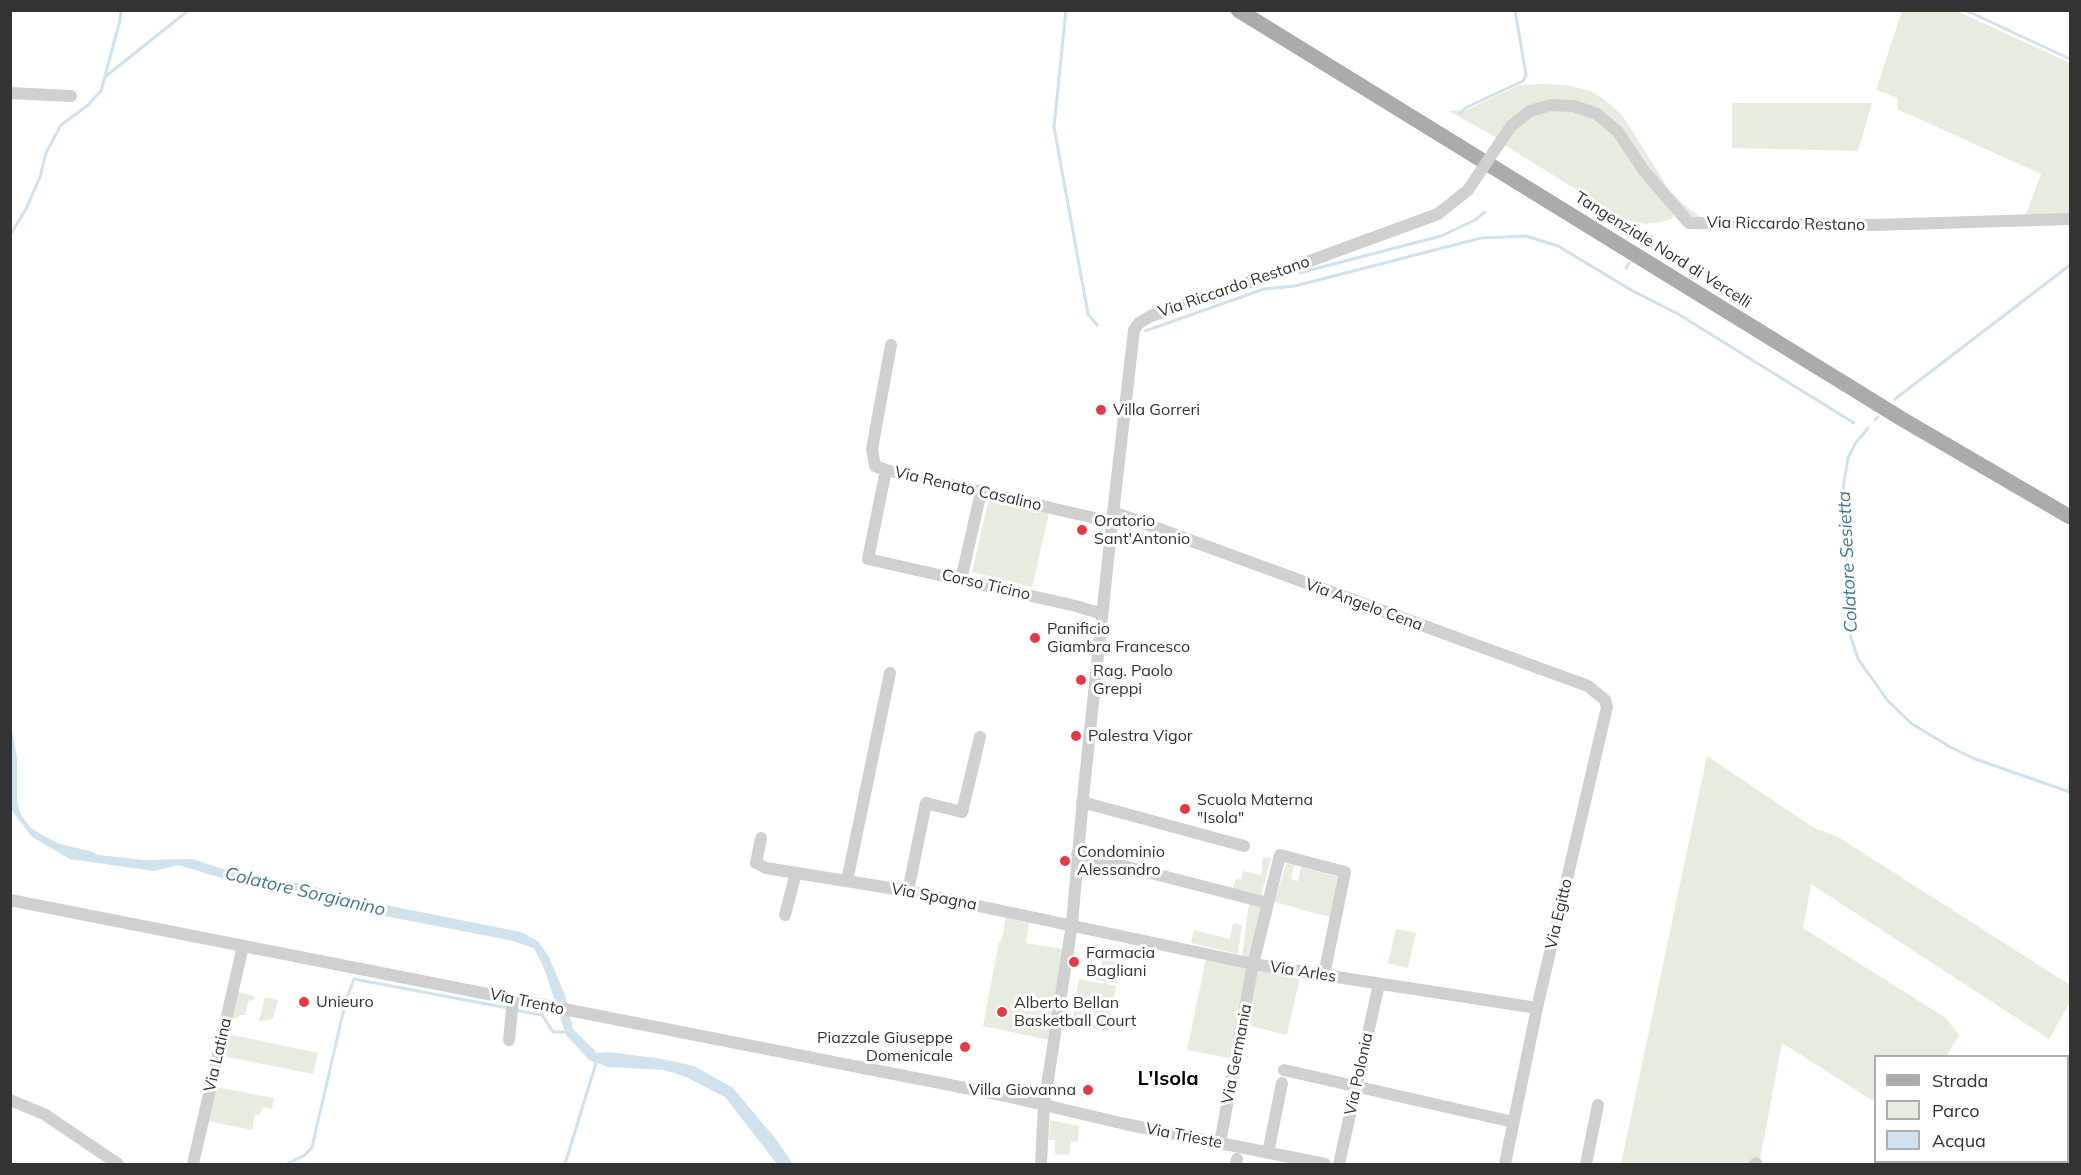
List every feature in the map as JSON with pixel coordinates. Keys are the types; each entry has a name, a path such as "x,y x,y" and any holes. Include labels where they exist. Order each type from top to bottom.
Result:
{"main road":[{"name":"Tangenziale Nord di Vercelli","path":"1238,10 1902,419 2070,517"},
{"path":"2047,504 2070,510"}],"street":[{"path":"10,93 71,96"},
{"name":"Via Riccardo Restano","path":"1041,1164 1044,1105 1072,924 1082,802 1112,517 1134,330 1139,323 1151,316 1286,270 1438,214 1468,190 1511,126 1530,111 1551,105 1574,106 1597,114 1618,132 1644,171 1689,223 1874,225 2070,219"},
{"name":"Via Renato Casalino","path":"891,345 872,449 875,466 981,492 1112,517"},
{"name":"Corso Ticino","path":"886,470 868,559 1102,614"},
{"path":"962,580 981,492"},
{"name":"Via Angelo Cena","path":"1112,517 1588,686 1605,699 1607,707"},
{"path":"847,880 890,673"},
{"name":"Via Egitto","path":"1504,1164 1537,1008 1607,707"},
{"path":"908,891 926,803 963,812 980,737"},
{"path":"1082,802 1244,846"},
{"name":"Via Spagna","path":"761,838 756,863 766,868 908,891 1072,924"},
{"path":"1077,854 1268,903"},
{"name":"Via Germania","path":"1220,1143 1253,964 1280,855 1345,872 1324,975"},
{"path":"785,915 796,873"},
{"name":"Via Trento","path":"10,900 243,945 512,1007 548,1006 1044,1105"},
{"name":"Via Arles","path":"1072,924 1253,964 1537,1008"},
{"name":"Via Latina","path":"192,1164 243,945"},
{"name":"Via Polonia","path":"1339,1164 1379,984"},
{"path":"509,1040 512,1007"},
{"path":"1284,1070 1513,1122"},
{"path":"1268,1153 1282,1083"},
{"path":"10,1100 44,1114 118,1164"},
{"name":"Via Trieste","path":"1044,1105 1125,1124 1325,1164"},
{"path":"1586,1164 1598,1106"}],"green space":[{"path":"1902,11 1957,11 2070,63 2070,215 2026,214 2041,174 1897,109 1898,98 1876,90"},
{"path":"1520,85 1566,85 1590,91 1604,99 1622,115 1669,190 1705,220 1686,214 1673,201 1620,129 1549,101 1497,138 1449,111 1466,110"},
{"path":"1732,103 1872,103 1858,151 1732,148"},
{"path":"1561,109 1592,115 1614,136 1674,215 1671,219 1645,224 1625,220 1503,144 1513,130 1532,114"},
{"path":"989,499 1049,513 1032,587 972,572"},
{"path":"1707,756 1814,828 1838,837 2070,985 2070,1002 2049,1039 1811,884 1803,928 1946,1018 1959,1035 1947,1055 1874,1055 1874,1101 1782,1043 1759,1164 1621,1164"},
{"path":"1263,857 1271,858 1261,895 1244,890 1242,893 1232,891 1236,878 1241,880 1243,871 1261,875"},
{"path":"1286,864 1294,865 1291,879 1298,881 1301,867 1338,877 1330,917 1274,902"},
{"path":"1249,904 1262,907 1248,958 1242,956"},
{"path":"1006,918 1029,923 1026,943 1062,949 1049,1040 983,1026 999,942 1001,942"},
{"path":"1233,923 1242,925 1238,954 1191,943 1194,930 1230,939"},
{"path":"1396,929 1416,933 1408,968 1388,963"},
{"path":"1104,946 1119,949 1117,983 1092,979 1093,971 1101,971"},
{"path":"1206,959 1247,968 1229,1058 1187,1050"},
{"path":"1258,971 1300,977 1287,1035 1247,1025"},
{"path":"1079,979 1116,986 1108,1031 1071,1025"},
{"path":"238,992 255,996 253,1001 249,1000 245,1015 240,1015 236,1019 232,1018"},
{"path":"265,997 278,1000 273,1019 259,1021"},
{"path":"228,1034 318,1053 313,1074 224,1056"},
{"path":"216,1087 274,1098 272,1109 262,1107 260,1115 255,1114 252,1130 208,1121"},
{"path":"1050,1120 1079,1126 1078,1142 1071,1141 1069,1155 1055,1154 1055,1140 1049,1140"}],"water":[{"name":"Colatore Sorgianino","path":"10,721 17,757 17,801 21,815 31,828 44,836 60,844 99,855 143,860 192,859 261,881 303,883 355,899 521,932 539,942 549,957 565,995 573,1029 597,1053 609,1052 662,1059 694,1066 733,1088 775,1138 793,1164 777,1164 725,1097 684,1076 664,1070 608,1067 589,1060 566,1035 544,968 534,948 509,940 353,910 303,892 245,885 178,865 154,871 70,859 32,837 11,809"}],"waterway":[{"path":"10,235 26,209 40,177 46,153 61,125 88,105 101,91 121,10"},
{"path":"106,76 189,10"},
{"path":"1066,10 1054,127 1088,314 1097,325"},
{"path":"1461,113 1465,108 1523,81 1526,75 1515,10"},
{"path":"1965,10 2070,59"},
{"path":"1299,273 1441,236 1475,220 1485,212"},
{"path":"1145,331 1264,289 1295,286 1481,238 1526,236 1558,246 1631,290 1678,314 1854,423"},
{"path":"1641,244 1646,237 1652,236"},
{"path":"1626,268 1629,263"},
{"name":"Colatore Sesietta","path":"1895,399 2070,265"},
{"name":"Colatore Sesietta","path":"1875,420 1878,417"},
{"name":"Colatore Sesietta","path":"1868,428 1855,444 1848,458 1841,501 1846,542 1849,631 1858,659 1888,701 1912,724 1975,759 2070,792"},
{"path":"2069,791 2070,782"},
{"path":"287,1164 305,1155 312,1147 346,1000 354,979 508,1008"},
{"path":"514,1010 542,1015 553,1032 567,1032"},
{"path":"565,1164 597,1060"}],"place":[{"name":"Villa Gorreri","path":"1101,410"},
{"name":"Oratorio Sant'Antonio","path":"1082,530"},
{"name":"Panificio Giambra Francesco","path":"1035,638"},
{"name":"Rag. Paolo Greppi","path":"1081,680"},
{"name":"Palestra Vigor","path":"1076,736"},
{"name":"Scuola Materna \"Isola\"","path":"1185,809"},
{"name":"Condominio Alessandro","path":"1065,861"},
{"name":"Farmacia Bagliani","path":"1074,962"},
{"name":"Unieuro","path":"304,1002"},
{"name":"Alberto Bellan Basketball Court","path":"1002,1012"},
{"name":"Piazzale Giuseppe Domenicale","path":"965,1047"},
{"name":"Villa Giovanna","path":"1088,1090"}],"district":[{"name":"L'Isola","path":"1168,1079"}]}
